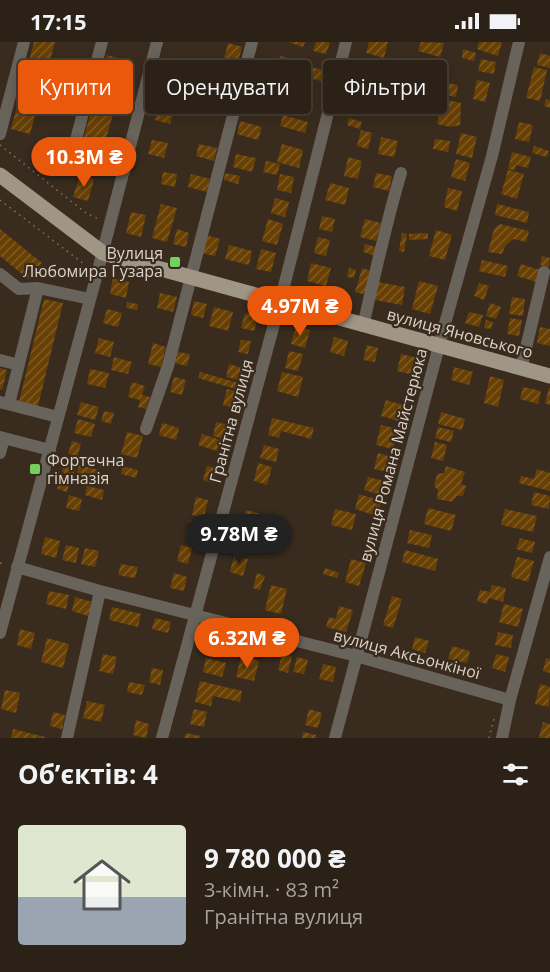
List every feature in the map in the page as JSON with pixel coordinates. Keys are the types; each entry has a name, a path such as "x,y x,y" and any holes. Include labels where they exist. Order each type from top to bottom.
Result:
{"main road":[{"name":"вулиця Яновського","path":"0,175 103,253 550,376"}],"street":[{"path":"0,134 24,42"},
{"path":"102,42 71,158 124,172"},
{"path":"0,633 11,566 50,450 157,42"},
{"path":"146,429 168,366 252,42"},
{"name":"Гранітна вулиця","path":"162,738 280,302 346,42"},
{"name":"вулиця Романа Майстерюка","path":"335,738 492,156 519,42"},
{"path":"363,326 385,226 401,172"},
{"path":"521,369 544,272"},
{"path":"0,274 19,289 38,288 90,299"},
{"path":"38,288 19,365 4,403 58,417"},
{"path":"0,360 19,365"},
{"path":"0,453 2,438 50,450"},
{"path":"502,738 505,698 547,578 550,557"},
{"name":"вулиця Аксьонкіної","path":"11,566 356,656 505,698"},
{"path":"67,738 100,591"}],"path":[{"path":"0,145 86,213 100,220"},
{"path":"0,200 84,264"},
{"path":"0,563 11,566"},
{"path":"489,738 505,698"}],"building":[{"path":"34,42 55,42 50,60 29,60"},
{"path":"288,42 305,42 303,47"},
{"path":"316,42 330,42 326,54 313,51"},
{"path":"369,42 388,42 384,58 366,53"},
{"path":"421,42 444,43 440,57 418,51"},
{"path":"479,42 502,42 498,56 477,49"},
{"path":"228,43 242,47 239,60 224,58"},
{"path":"463,49 476,53 474,61 462,58"},
{"path":"540,53 550,56 550,68 537,65"},
{"path":"107,55 124,60 106,60"},
{"path":"280,56 293,59 293,60 279,60"},
{"path":"481,59 496,62 494,74 478,71"},
{"path":"311,67 323,70 321,81 311,79"},
{"path":"534,67 547,70 540,101 526,98"},
{"path":"477,80 490,83 485,102 473,99"},
{"path":"447,83 458,85 456,97 447,95"},
{"path":"546,99 550,100 550,108 544,106"},
{"path":"447,100 461,103 460,125 451,127 437,124 439,114 447,114"},
{"path":"18,103 18,114 35,114 30,134 11,129"},
{"path":"90,114 113,114 102,153 81,147"},
{"path":"157,114 173,114 170,124 155,120"},
{"path":"283,115 308,122 305,133 280,126"},
{"path":"349,118 362,122 360,129 347,125"},
{"path":"240,121 262,127 258,140 237,134"},
{"path":"519,122 533,125 529,142 515,139"},
{"path":"361,130 372,133 368,149 357,146"},
{"path":"461,133 477,137 472,158 456,154"},
{"path":"381,137 398,141 394,157 378,154"},
{"path":"435,139 450,141 448,152 433,149"},
{"path":"152,140 168,143 164,158 148,154"},
{"path":"199,144 217,148 214,161 196,156"},
{"path":"282,144 303,150 299,168 277,162"},
{"path":"534,146 549,151 547,157 532,153"},
{"path":"512,152 531,157 528,168 516,165 515,170 508,169"},
{"path":"236,154 256,158 252,172 233,167"},
{"path":"348,157 362,161 358,179 344,176"},
{"path":"456,159 470,163 465,181 451,177"},
{"path":"266,161 280,164 277,175 263,172"},
{"path":"508,170 524,174 517,199 501,194"},
{"path":"163,172 177,174 175,187 161,184"},
{"path":"225,173 240,176 238,184 224,180"},
{"path":"376,173 392,176 389,191 373,187"},
{"path":"191,174 210,179 207,192 188,187"},
{"path":"280,174 294,177 291,193 277,190"},
{"path":"80,175 94,179 88,201 73,197"},
{"path":"330,183 349,188 345,205 325,200"},
{"path":"448,188 462,191 457,211 444,207"},
{"path":"275,198 289,202 285,217 271,213"},
{"path":"161,204 177,208 167,242 152,238"},
{"path":"497,204 529,212 527,223 495,215"},
{"path":"131,212 146,215 141,237 126,233"},
{"path":"322,216 335,219 332,232 319,229"},
{"path":"268,219 283,224 277,245 262,241"},
{"path":"365,219 381,223 376,241 360,237"},
{"path":"500,224 529,231 526,242 513,239 505,246 502,254 488,252 494,229"},
{"path":"0,229 42,263 28,279 0,256"},
{"path":"177,229 189,233 186,247 173,244"},
{"path":"436,230 452,235 445,260 429,256"},
{"path":"402,233 407,234 404,252 399,251"},
{"path":"428,233 428,239 409,240 409,234"},
{"path":"206,235 220,239 215,256 201,253"},
{"path":"318,237 330,240 326,256 314,253"},
{"path":"365,244 379,248 376,256 363,252"},
{"path":"229,245 252,251 249,265 225,259"},
{"path":"261,249 276,253 271,272 256,269"},
{"path":"542,256 550,258 549,267 540,265"},
{"path":"482,260 508,266 505,277 479,271"},
{"path":"311,263 331,268 326,286 307,281"},
{"path":"521,264 540,270 536,282 517,276"},
{"path":"349,268 356,270 354,278 347,277"},
{"path":"362,268 374,272 367,295 355,292"},
{"path":"113,278 129,282 126,298 110,294"},
{"path":"419,281 438,286 430,314 412,309"},
{"path":"378,282 405,287 402,305 375,300"},
{"path":"479,283 489,286 484,300 474,296"},
{"path":"160,293 177,297 173,312 157,308"},
{"path":"512,297 525,299 523,316 509,314"},
{"path":"44,299 63,303 38,406 19,402"},
{"path":"194,301 207,304 203,318 191,315"},
{"path":"127,302 138,304 137,310 126,308"},
{"path":"490,303 501,307 496,319 486,316"},
{"path":"214,307 233,312 228,331 209,326"},
{"path":"107,309 122,313 118,327 103,323"},
{"path":"469,312 483,315 479,327 465,323"},
{"path":"245,313 258,316 254,331 241,328"},
{"path":"510,318 522,320 519,336 507,334"},
{"path":"486,320 493,322 491,329 484,328"},
{"path":"296,326 310,330 305,348 291,344"},
{"path":"540,327 550,329 550,346 537,343"},
{"path":"334,337 348,341 344,356 330,352"},
{"path":"99,338 114,342 110,357 95,353"},
{"path":"241,340 251,341 248,354 238,352"},
{"path":"153,343 166,347 161,367 148,364"},
{"path":"367,345 378,348 375,362 363,360"},
{"path":"289,351 303,354 298,371 285,368"},
{"path":"178,352 190,354 187,366 175,363"},
{"path":"401,354 418,358 414,375 397,371"},
{"path":"114,357 132,362 128,374 111,370"},
{"path":"229,364 245,369 242,381 226,377"},
{"path":"454,367 473,372 469,385 451,380"},
{"path":"0,368 7,370 2,390 0,389"},
{"path":"90,369 109,373 105,388 87,384"},
{"path":"200,372 238,383 236,389 198,378"},
{"path":"282,372 303,377 298,397 277,391"},
{"path":"490,376 504,380 498,407 484,403"},
{"path":"174,377 186,380 182,395 170,392"},
{"path":"132,382 145,386 142,395 150,397 146,409 138,407 140,400 128,397"},
{"path":"523,387 541,391 538,404 520,399"},
{"path":"550,388 550,405 545,403"},
{"path":"227,389 240,392 235,408 223,405"},
{"path":"386,400 403,405 399,421 381,416"},
{"path":"81,402 99,407 95,420 77,415"},
{"path":"104,411 114,413 111,424 101,421"},
{"path":"441,412 465,419 462,430 438,424"},
{"path":"272,418 314,428 311,439 281,431 279,438 268,435"},
{"path":"78,419 95,424 91,437 74,433"},
{"path":"216,422 228,425 225,439 213,436"},
{"path":"162,423 179,428 176,440 159,435"},
{"path":"381,425 398,429 393,449 376,445"},
{"path":"438,427 454,431 451,442 435,438"},
{"path":"127,432 143,436 137,458 121,454"},
{"path":"202,434 220,440 217,451 198,445"},
{"path":"72,441 81,444 77,457 68,454"},
{"path":"435,442 447,445 443,461 431,458"},
{"path":"264,445 279,449 276,462 260,458"},
{"path":"378,453 392,457 388,472 374,469"},
{"path":"258,463 272,467 267,485 254,481"},
{"path":"79,465 99,470 95,484 75,479"},
{"path":"63,466 75,469 73,476 62,472"},
{"path":"123,466 138,470 136,478 121,474"},
{"path":"207,466 216,468 213,483 203,480"},
{"path":"446,466 465,472 461,484 466,486 463,496 457,496 452,502 437,499 438,490 434,486 437,474 444,473"},
{"path":"537,469 550,473 550,491 519,483 521,476 534,479"},
{"path":"61,476 71,478 67,492 57,489"},
{"path":"368,477 385,481 381,495 364,490"},
{"path":"87,486 104,490 102,500 85,495"},
{"path":"534,492 550,496 549,509 531,505"},
{"path":"359,494 382,501 377,516 355,509"},
{"path":"69,495 82,499 79,511 66,508"},
{"path":"196,497 208,500 204,517 192,515"},
{"path":"428,508 456,515 451,531 424,524"},
{"path":"335,509 356,514 352,530 331,525"},
{"path":"505,509 537,516 533,532 501,525"},
{"path":"246,510 267,516 260,542 239,537"},
{"path":"190,520 202,523 198,539 185,536"},
{"path":"410,530 432,535 429,548 407,543"},
{"path":"45,537 60,541 56,558 41,554"},
{"path":"520,538 535,542 532,553 516,549"},
{"path":"66,545 79,548 76,563 62,560"},
{"path":"181,545 192,548 188,564 177,561"},
{"path":"85,548 99,551 95,567 81,564"},
{"path":"405,550 438,559 435,571 402,562"},
{"path":"234,555 248,559 243,576 230,572"},
{"path":"517,557 534,561 528,582 511,577"},
{"path":"351,559 366,563 359,586 345,582"},
{"path":"121,564 138,567 135,578 118,575"},
{"path":"325,568 339,573 337,578 323,574"},
{"path":"174,573 187,577 184,591 170,588"},
{"path":"257,573 265,576 260,590 253,588"},
{"path":"271,585 287,589 281,614 265,610"},
{"path":"492,585 506,588 503,602 489,598 487,604 477,601 480,590 490,592"},
{"path":"49,591 69,595 66,609 46,604"},
{"path":"392,596 402,599 393,628 383,625"},
{"path":"75,597 92,602 88,616 72,611"},
{"path":"504,604 523,609 518,627 499,622"},
{"path":"339,606 353,610 346,632 326,627 329,617 336,619"},
{"path":"112,607 141,614 138,627 109,620"},
{"path":"155,618 171,622 168,633 152,629"},
{"path":"20,629 35,633 31,649 17,645"},
{"path":"498,632 513,635 511,648 495,645"},
{"path":"212,636 235,642 231,655 209,650"},
{"path":"415,637 429,641 425,653 412,649"},
{"path":"47,638 69,644 63,668 41,662"},
{"path":"452,646 470,651 467,663 448,659"},
{"path":"103,654 117,657 113,674 99,671"},
{"path":"282,654 292,656 288,673 278,670"},
{"path":"496,654 509,657 505,672 492,668"},
{"path":"241,656 259,661 254,681 236,677"},
{"path":"297,657 308,660 304,674 293,672"},
{"path":"206,658 226,663 222,677 203,672"},
{"path":"546,658 550,659 550,673 543,671"},
{"path":"323,664 336,667 333,682 319,679"},
{"path":"152,668 163,670 160,685 149,682"},
{"path":"200,681 242,691 240,702 213,696 211,706 195,702"},
{"path":"129,682 145,685 142,695 127,692"},
{"path":"540,684 550,687 549,707 535,704"},
{"path":"5,690 20,693 16,713 1,709"},
{"path":"87,701 105,705 101,722 83,718"},
{"path":"194,709 207,712 204,727 190,724"},
{"path":"309,709 322,713 318,728 305,725"},
{"path":"53,712 65,715 62,729 50,726"},
{"path":"136,720 149,724 146,738 133,735"},
{"path":"543,722 550,724 550,738 539,738"},
{"path":"13,729 45,737 45,738 11,738"},
{"path":"303,732 316,735 316,738 302,738"},
{"path":"186,733 200,736 200,738 184,738"}],"place":[{"name":"Вулиця Любомира Гузара","path":"175,262"},
{"name":"Фортечна гімназія","path":"35,469"}]}
